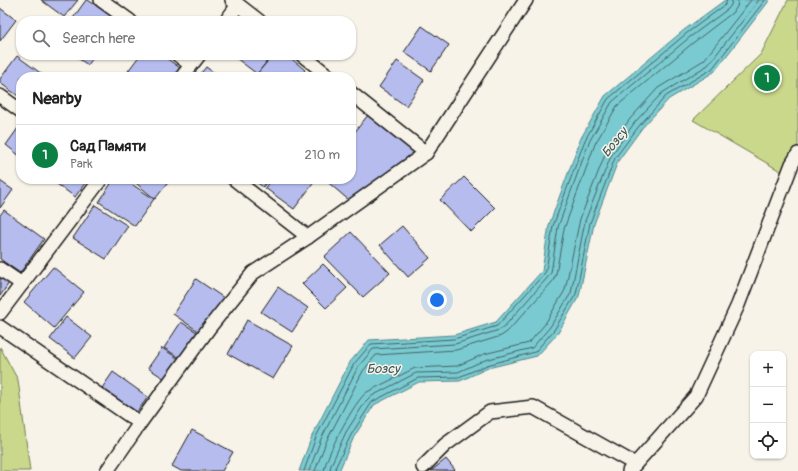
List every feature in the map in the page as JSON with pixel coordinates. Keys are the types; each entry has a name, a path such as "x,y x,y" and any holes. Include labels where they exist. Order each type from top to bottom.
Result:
{"street":[{"path":"101,0 123,16"},
{"path":"107,471 208,328 254,273 308,237 426,152 526,0"},
{"path":"228,16 235,2 253,16"},
{"path":"186,72 195,60"},
{"path":"308,60 324,72"},
{"path":"0,96 16,107"},
{"path":"356,97 426,152"},
{"path":"423,467 445,445 490,412 533,408 632,468 696,396 738,305 792,164 798,154"},
{"path":"0,313 97,184"},
{"path":"240,184 308,237"},
{"path":"0,269 22,284"},
{"path":"0,327 140,423"}],"green space":[{"path":"788,0 798,0 798,145 782,172 693,120 761,54"},
{"path":"0,347 18,380 30,471 0,471"}],"water":[{"name":"Бозсу","path":"725,0 769,1 714,72 669,99 642,128 618,161 594,224 579,296 558,333 537,356 488,368 460,381 419,382 374,405 354,437 339,471 299,471 312,436 350,362 369,340 454,335 496,322 542,271 549,225 581,138 605,96 684,30"}],"building":[{"path":"41,0 78,0 65,16 63,16"},
{"path":"86,0 88,0 112,16 75,16"},
{"path":"0,8 16,20 0,41"},
{"path":"422,26 449,45 431,71 404,52"},
{"path":"16,57 16,60 23,60 39,72 16,72 16,94 0,83 0,79"},
{"path":"80,60 92,60 88,65"},
{"path":"136,60 169,60 180,68 177,72 128,71"},
{"path":"239,60 268,60 259,72 254,72"},
{"path":"269,60 293,60 305,70 304,72 259,72"},
{"path":"397,61 424,80 406,106 379,87"},
{"path":"206,67 213,72 202,72"},
{"path":"368,115 418,153 351,202 330,184 356,184 356,131"},
{"path":"16,131 16,153 6,145"},
{"path":"464,177 495,208 471,232 440,200"},
{"path":"0,181 13,190 0,208"},
{"path":"57,184 84,184 75,197"},
{"path":"111,184 132,184 154,199 135,226 99,202"},
{"path":"137,184 167,184 155,199"},
{"path":"268,184 313,184 294,209 265,188"},
{"path":"95,205 128,226 106,259 73,238"},
{"path":"4,210 44,239 20,273 0,259 0,215"},
{"path":"402,226 430,258 408,277 380,245"},
{"path":"351,232 390,273 363,297 324,257"},
{"path":"323,264 347,288 326,308 302,284"},
{"path":"53,267 84,292 54,328 24,302"},
{"path":"0,277 9,283 0,296"},
{"path":"196,279 224,298 201,333 173,314"},
{"path":"278,287 308,308 292,332 261,312"},
{"path":"66,317 92,337 75,358 50,339"},
{"path":"247,320 293,346 273,379 228,354"},
{"path":"181,322 200,334 183,360 164,348"},
{"path":"162,348 182,361 168,381 148,368"},
{"path":"113,372 148,397 137,412 102,388"},
{"path":"192,430 233,452 222,471 181,471 172,466"},
{"path":"446,459 455,470 454,471 431,471"}],"place":[{"name":"Сад Памяти","path":"767,78"}]}
